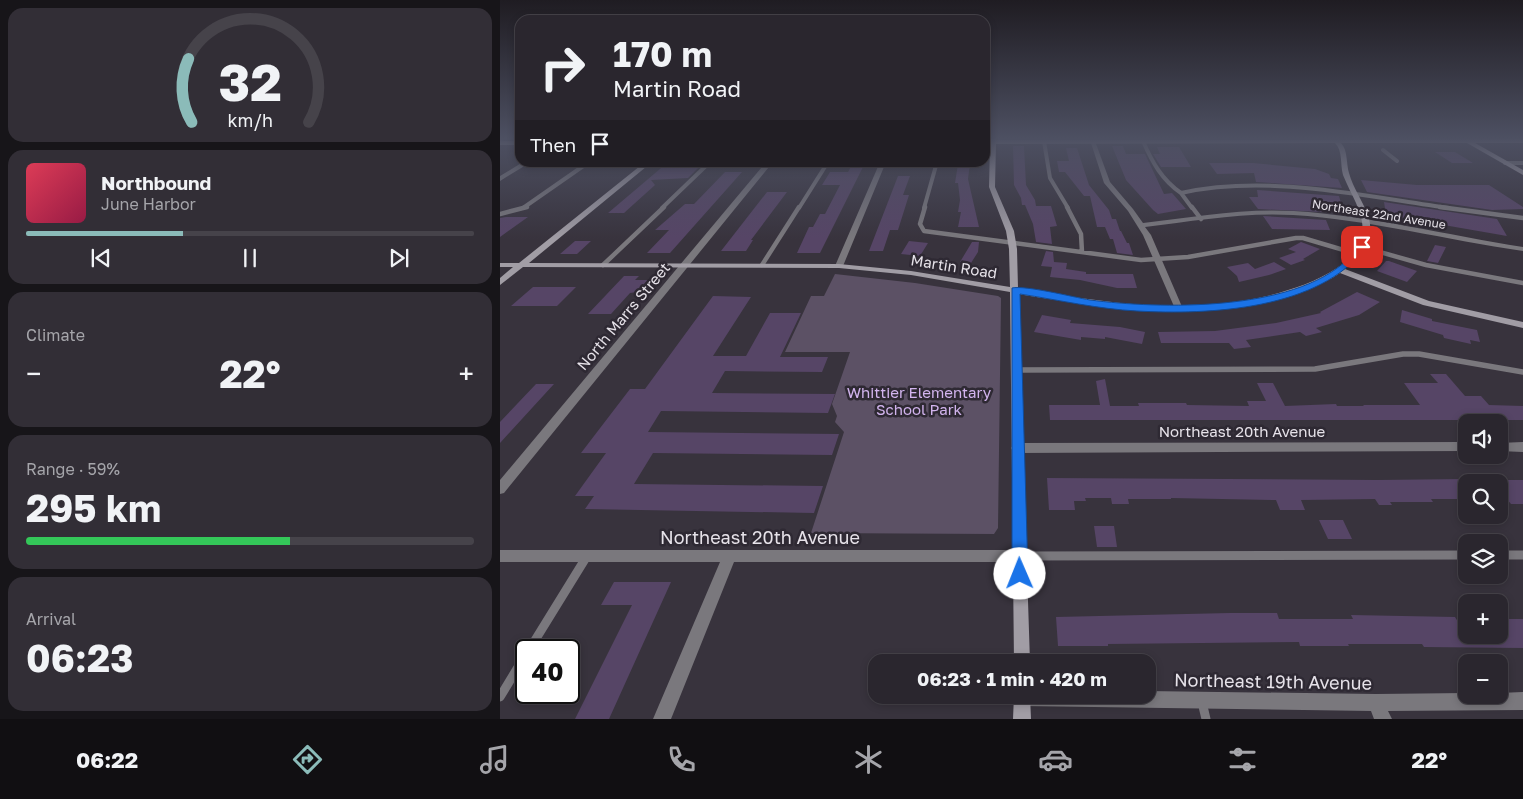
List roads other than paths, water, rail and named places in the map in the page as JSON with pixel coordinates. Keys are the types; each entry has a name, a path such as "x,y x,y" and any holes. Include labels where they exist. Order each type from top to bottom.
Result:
{"street":[{"path":"500,179 512,172"},
{"path":"500,282 637,172"},
{"name":"North Marrs Street","path":"500,488 762,172"},
{"path":"839,266 879,172"},
{"path":"991,172 992,187 1013,242 1022,654"},
{"path":"1103,172 1107,183 1141,225 1159,260 1178,309"},
{"path":"1345,172 1362,206 1366,223 1366,234 1359,251"},
{"name":"Northeast 22nd Avenue","path":"1141,225 1256,213 1291,213 1366,223 1523,249"},
{"name":"Martin Road","path":"500,265 685,264 839,266 920,274 1114,306 1178,309 1224,306 1270,299 1310,286 1339,270 1359,251"},
{"path":"1339,270 1426,303 1523,325"},
{"name":"Northeast 20th Avenue","path":"1017,448 1458,447"},
{"path":"1508,447 1523,447"},
{"name":"Northeast 20th Avenue","path":"500,556 1020,556"},
{"path":"662,719 730,556"},
{"name":"Northeast 19th Avenue","path":"1156,700 1376,703 1523,701"},
{"path":"1376,703 1383,719"},
{"path":"1022,704 1022,719"}],"lane":[{"path":"500,214 526,207 576,172"},
{"path":"603,264 700,172"},
{"path":"762,265 822,172"},
{"path":"934,172 920,224 924,231 1124,259 1159,260 1304,238 1426,265 1523,283"},
{"path":"1048,172 1080,233 1084,244 1082,252"},
{"path":"1159,172 1172,188 1181,193 1201,219"},
{"path":"1181,193 1253,185 1310,189 1523,218"},
{"path":"1016,370 1315,369 1403,354 1419,354 1523,372"},
{"path":"1020,556 1458,555"},
{"path":"1508,555 1523,555"},
{"path":"536,639 587,556"},
{"path":"500,697 515,672"},
{"path":"1202,701 1206,719"}],"park label":[{"name":"Whittier Elementary School Park","path":"919,400"}]}
